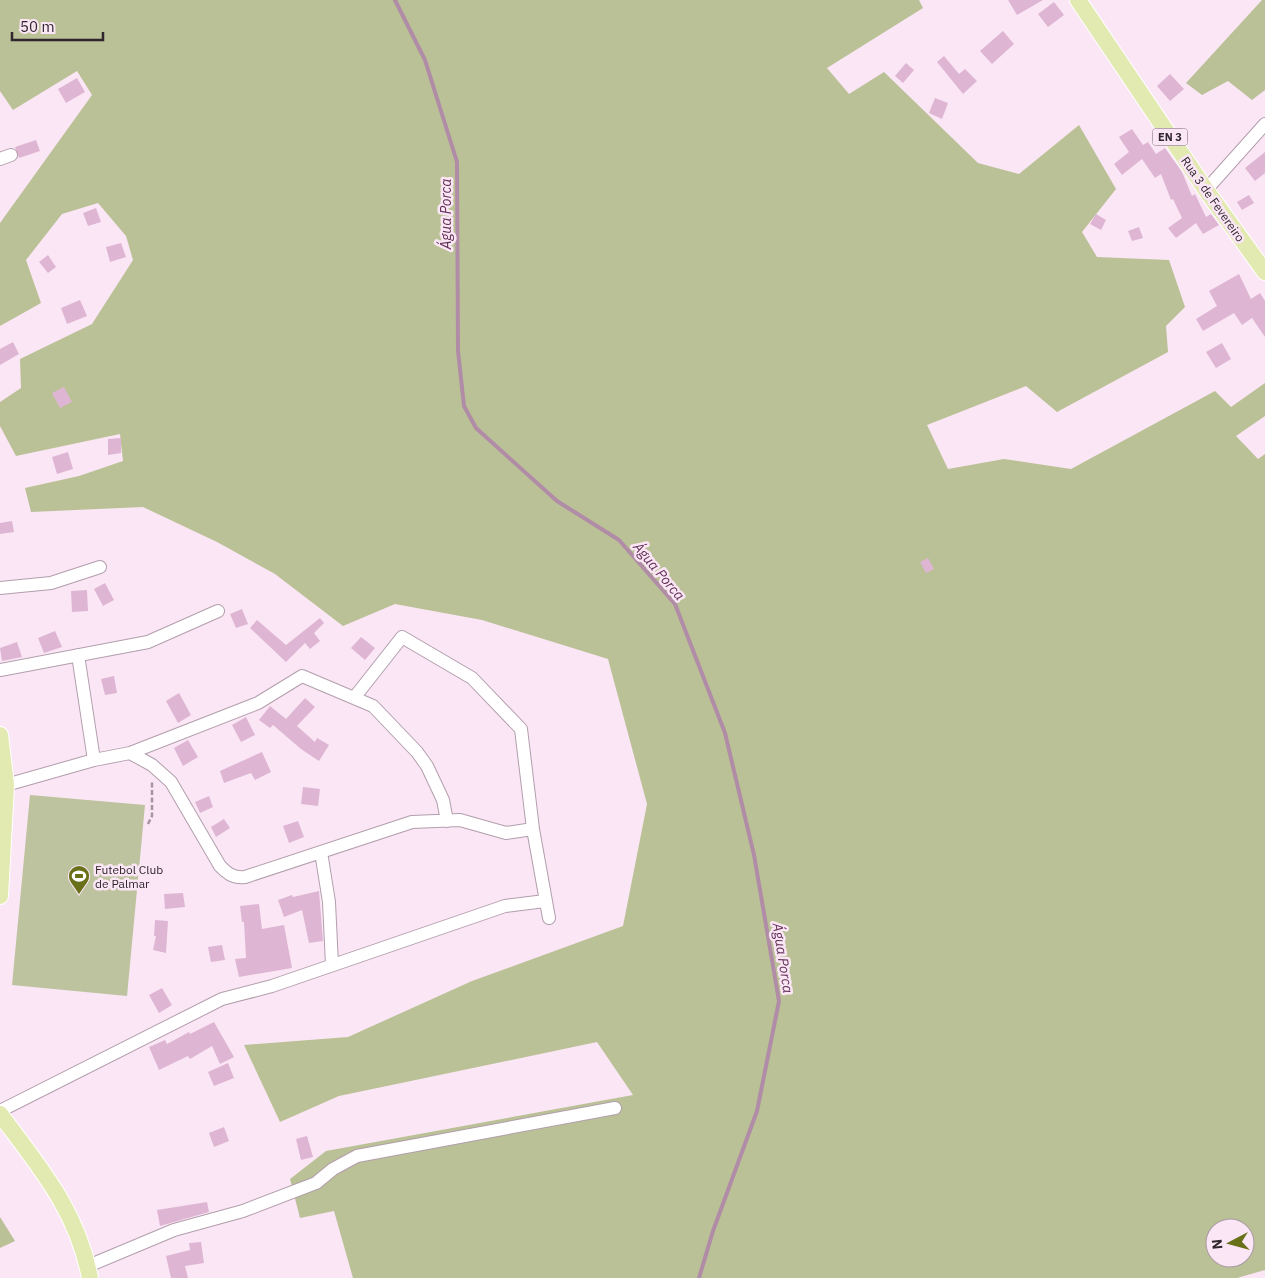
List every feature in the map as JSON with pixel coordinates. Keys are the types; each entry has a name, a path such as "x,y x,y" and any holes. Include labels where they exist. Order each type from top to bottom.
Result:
{"main road":[{"name":"Rua 3 de Fevereiro","path":"1078,0 1206,190 1265,272"},
{"path":"0,735 6,785 0,896"},
{"path":"0,1112 60,1196 72,1217 89,1272"}],"street":[{"path":"1206,190 1265,124"},
{"path":"0,588 51,583 100,567"},
{"path":"0,670 148,642 218,611"},
{"path":"354,698 402,637 472,678 520,729 533,829 548,918"},
{"path":"78,655 94,760"},
{"path":"6,785 94,760 130,753 258,703 302,676 373,706 417,752 438,786 447,820"},
{"path":"130,753 152,766 171,782 220,866 228,875 236,878 245,877 412,822 460,820 506,833 533,829"},
{"path":"321,852 329,902 332,965"},
{"path":"0,1112 222,999 272,986 505,906 546,901"},
{"path":"89,1272 174,1230 243,1212 316,1183 333,1168 357,1156 615,1108"}],"path":[{"path":"148,824 152,816 152,766"}],"green space":[{"path":"0,0 919,0 923,8 827,68 849,94 884,72 978,163 1019,174 1079,125 1116,189 1082,232 1097,257 1169,260 1185,307 1166,326 1168,352 1057,412 1026,386 927,425 948,469 1004,459 1071,469 1215,391 1231,407 1265,383 1265,416 1236,436 1258,459 1265,454 1265,1270 1237,1278 353,1278 334,1211 300,1218 290,1179 326,1151 633,1095 597,1042 339,1096 280,1122 244,1045 348,1037 472,981 623,926 647,804 608,659 482,620 395,604 343,626 275,574 217,542 143,507 31,512 25,488 79,476 123,461 120,434 16,456 0,426 0,402 21,388 20,359 92,324 133,260 126,236 98,203 62,214 26,260 41,303 0,326 0,223 92,95 77,71 13,110 0,91"},
{"path":"1262,0 1265,0 1265,90 1252,100 1228,81 1202,95 1186,83"},
{"name":"Futebol Club de Palmar","path":"30,795 145,805 127,996 12,985"},
{"path":"0,1217 15,1241 0,1248"}],"building":[{"path":"1008,0 1043,0 1017,15"},
{"path":"1054,2 1064,15 1048,27 1038,14"},
{"path":"1003,31 1014,44 992,64 980,51"},
{"path":"944,56 959,74 965,69 977,81 963,94 937,62"},
{"path":"906,63 914,70 903,83 895,76"},
{"path":"1170,74 1184,89 1170,101 1157,86"},
{"path":"77,78 85,92 66,103 58,89"},
{"path":"935,98 948,103 942,119 929,113"},
{"path":"1132,129 1143,145 1148,142 1156,154 1165,148 1182,172 1192,196 1195,194 1206,217 1211,214 1219,225 1203,234 1196,223 1176,238 1168,228 1182,218 1173,199 1171,200 1161,174 1155,178 1142,159 1122,175 1114,164 1129,152 1119,137"},
{"path":"36,140 40,151 19,158 15,147"},
{"path":"1265,152 1265,173 1255,181 1245,168"},
{"path":"1249,195 1254,203 1242,210 1237,202"},
{"path":"96,208 101,222 88,226 83,213"},
{"path":"1096,214 1106,220 1101,230 1090,224"},
{"path":"1139,227 1143,238 1132,241 1128,231"},
{"path":"121,243 126,257 110,262 106,247"},
{"path":"48,255 56,267 48,273 39,262"},
{"path":"1239,274 1251,299 1260,293 1265,301 1265,337 1252,318 1242,325 1234,313 1203,331 1196,319 1217,306 1209,291"},
{"path":"80,300 87,316 67,324 61,308"},
{"path":"13,342 19,354 0,365 0,349"},
{"path":"1222,343 1231,359 1216,368 1206,352"},
{"path":"64,387 72,402 60,408 52,393"},
{"path":"121,438 121,453 108,455 108,439"},
{"path":"68,452 73,469 57,474 52,457"},
{"path":"12,521 14,532 0,534 0,523"},
{"path":"928,558 934,569 926,573 920,562"},
{"path":"105,583 114,600 103,606 94,589"},
{"path":"87,590 88,611 72,612 71,591"},
{"path":"242,609 248,624 236,628 230,614"},
{"path":"320,618 324,623 314,633 320,641 310,649 305,643 286,662 250,628 257,620 286,645"},
{"path":"55,631 62,647 44,653 38,638"},
{"path":"361,637 375,648 365,660 351,648"},
{"path":"17,642 22,657 2,661 0,648"},
{"path":"114,676 117,693 105,695 101,679"},
{"path":"179,693 191,715 178,723 166,701"},
{"path":"305,698 315,707 297,726 315,742 317,738 329,745 319,761 301,749 273,725 270,728 259,720 270,706 286,719"},
{"path":"246,717 255,735 241,742 232,725"},
{"path":"188,740 198,757 183,766 174,748"},
{"path":"262,752 271,772 255,780 251,773 224,783 220,771"},
{"path":"303,787 320,789 318,806 301,804"},
{"path":"209,796 213,807 200,813 195,802"},
{"path":"224,819 230,828 216,837 211,827"},
{"path":"298,821 304,837 289,843 283,826"},
{"path":"319,891 323,941 309,943 302,910 284,917 278,900 292,895 293,897"},
{"path":"183,893 185,907 165,909 164,894"},
{"path":"259,904 262,929 284,925 292,968 239,977 235,959 246,958 244,922 242,922 240,906"},
{"path":"155,920 168,921 166,953 153,950 156,936 154,936"},
{"path":"222,945 225,960 211,962 208,947"},
{"path":"162,988 172,1005 159,1013 149,995"},
{"path":"214,1022 234,1057 220,1064 212,1046 190,1059 188,1056 159,1070 149,1047 165,1040 167,1044 189,1032 190,1034"},
{"path":"228,1063 234,1078 214,1086 208,1072"},
{"path":"224,1127 229,1141 214,1147 209,1133"},
{"path":"307,1136 313,1157 301,1160 296,1139"},
{"path":"207,1202 209,1212 160,1226 157,1210"},
{"path":"201,1242 204,1263 185,1266 188,1278 171,1278 166,1256 190,1250 189,1243"}],"waterway":[{"name":"Água Porca","path":"395,0 425,60 457,162 458,351 464,406 476,428 557,501 619,540 675,604 725,733 754,855 779,1001 757,1111 713,1231 699,1278"}],"place":[{"name":"Futebol Club de Palmar","path":"79,895"}]}
